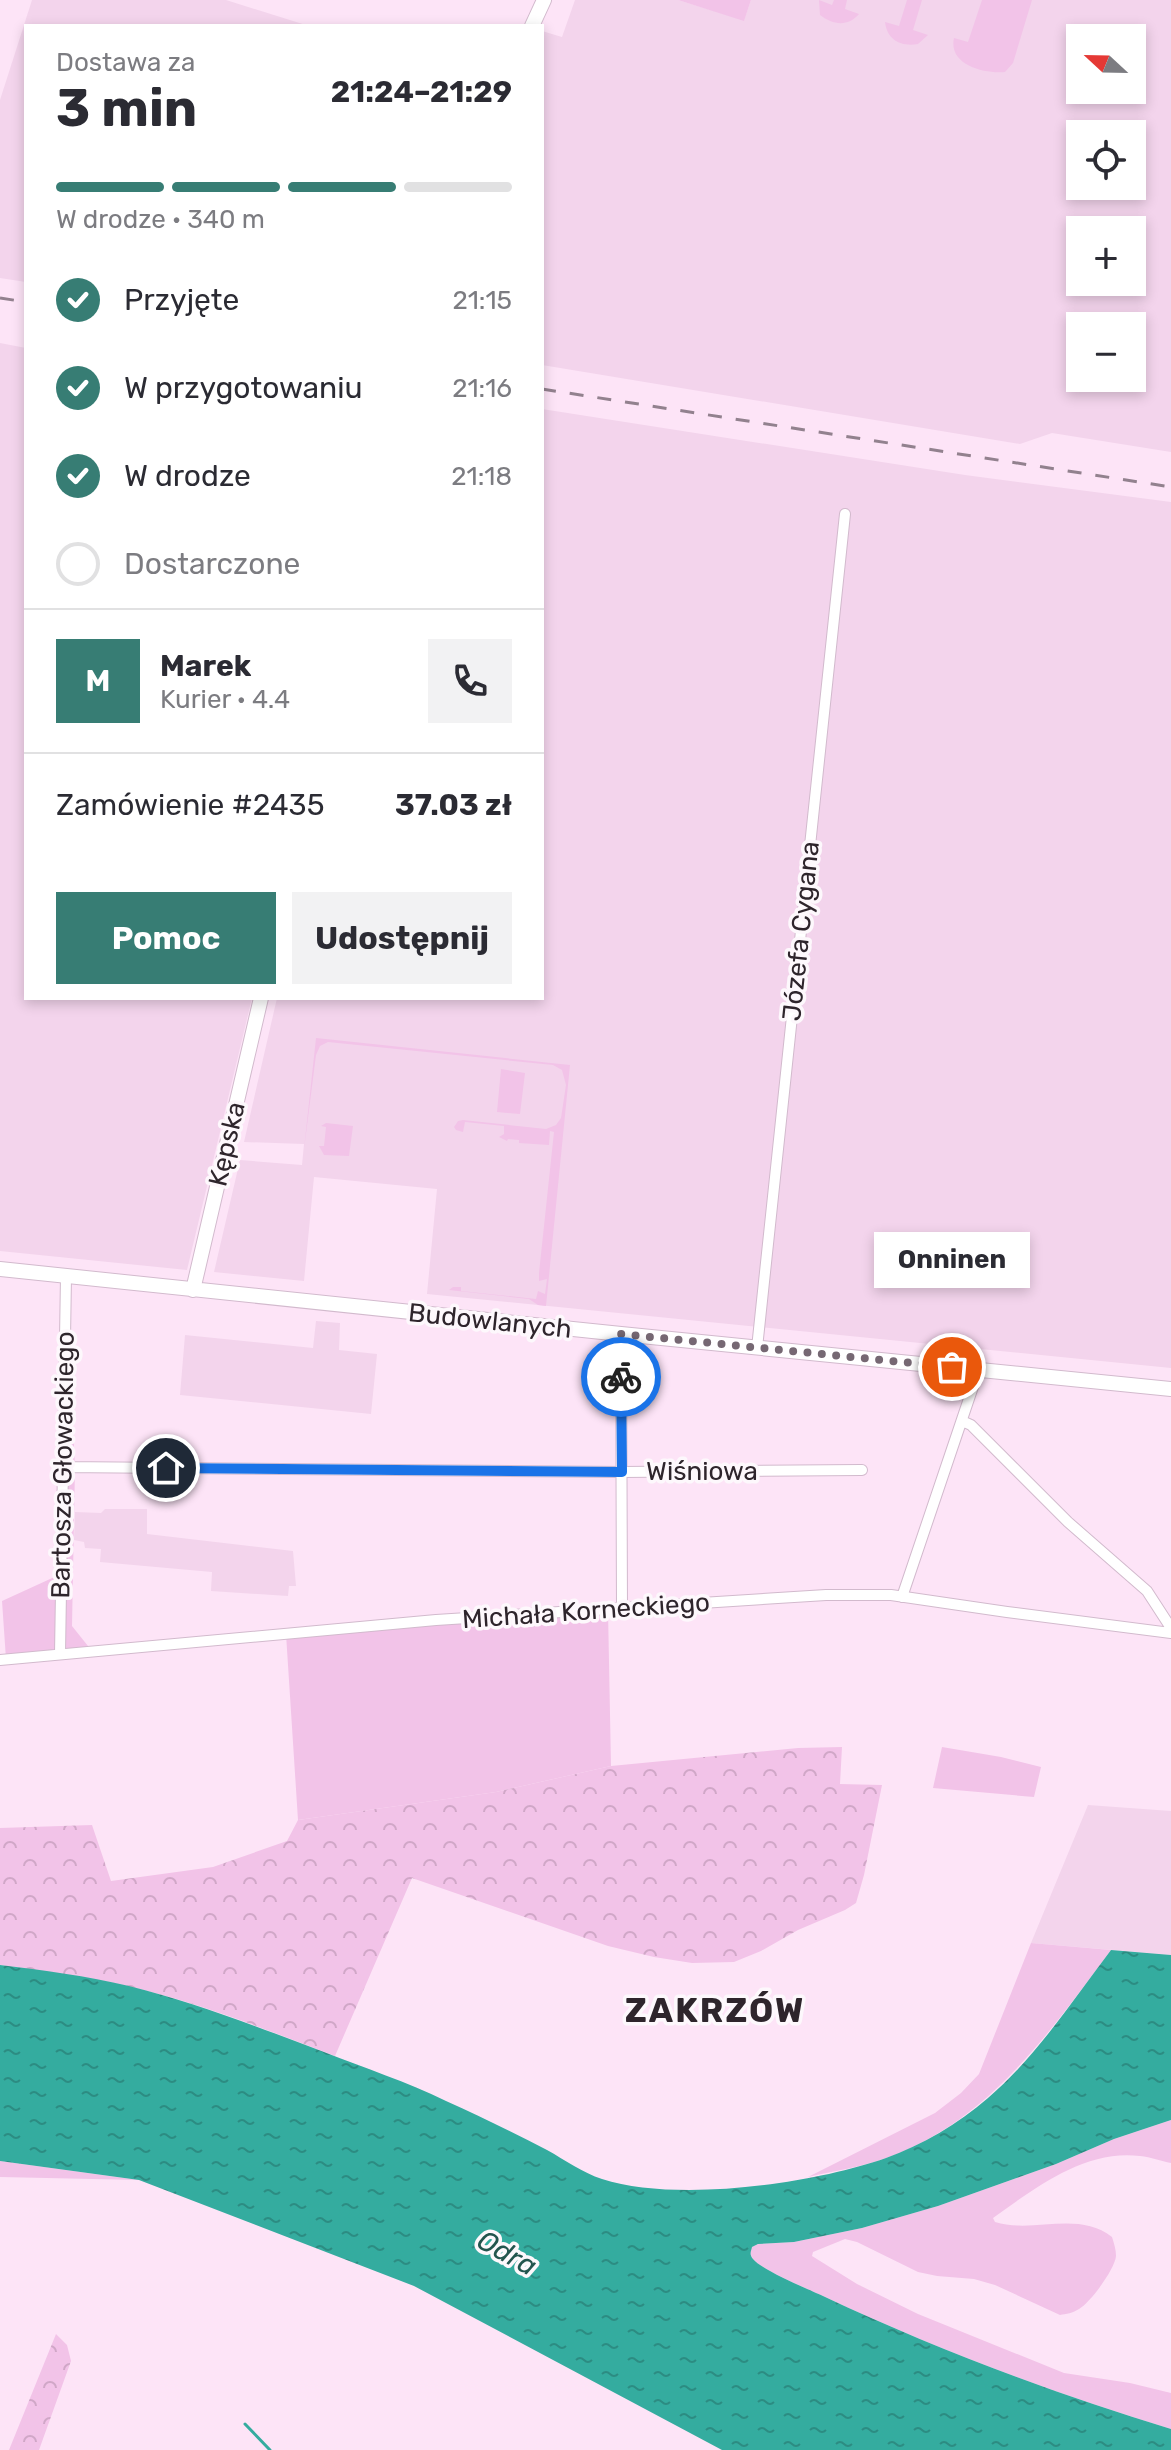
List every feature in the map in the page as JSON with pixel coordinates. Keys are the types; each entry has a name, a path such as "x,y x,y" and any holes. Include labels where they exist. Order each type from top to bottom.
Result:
{"main road":[{"path":"533,24 544,0"},
{"name":"Kępska","path":"193,1290 261,1000"},
{"name":"Budowlanych","path":"0,1269 1171,1389"}],"street":[{"name":"Józefa Cygana","path":"757,1348 845,514"},
{"name":"Bartosza Głowackiego","path":"60,1654 66,1276"},
{"path":"621,1334 622,1609"},
{"path":"902,1597 979,1369"},
{"path":"962,1421 971,1425 1068,1522 1147,1591 1171,1631"},
{"name":"Wiśniowa","path":"63,1467 622,1472 862,1470"},
{"name":"Michała Korneckiego","path":"0,1660 421,1622 826,1595 902,1597 1171,1631"}],"shaded area":[{"path":"32,0 226,0 303,24 24,24"},
{"path":"575,0 678,0 744,20 751,0 1171,0 1171,452 1052,433 1020,444 544,365 544,32 562,37"},
{"path":"24,25 24,282 0,278 0,100"},
{"path":"0,343 24,348 24,1000 252,1000 187,1270 0,1251"},
{"path":"544,409 965,475 1171,502 1171,1368 427,1294 437,1189 314,1177 304,1281 214,1272 240,1160 302,1165 304,1144 244,1142 277,1000 544,1000"},
{"path":"316,1321 340,1323 339,1350 377,1354 371,1414 180,1395 185,1335 313,1348"},
{"path":"105,1509 147,1509 147,1534 293,1551 296,1586 289,1586 288,1596 211,1591 212,1572 100,1562 101,1549 85,1548 84,1542 74,1540 75,1512 101,1513"},
{"path":"1088,1805 1171,1811 1171,1955 1031,1943"}],"green space":[{"path":"678,0 751,0 744,21"},
{"path":"819,0 832,5 834,0 847,0 845,9 859,14 845,23 830,21 820,15"},
{"path":"907,0 922,0 913,30 928,35 918,44 896,41 886,28 885,22 899,26"},
{"path":"982,0 1032,0 1013,63 1005,72 969,66 956,55 954,38 968,42"},
{"path":"316,1038 570,1065 546,1306 529,1299 449,1290 461,1287 461,1291 536,1299 538,1291 545,1294 547,1279 539,1281 539,1273 554,1132 550,1131 549,1145 507,1141 499,1137 504,1134 504,1126 465,1122 463,1132 454,1127 463,1120 546,1129 556,1125 561,1118 566,1085 562,1070 553,1065 328,1042 320,1046 316,1055 304,1149"},
{"path":"501,1069 525,1073 520,1114 497,1112"},
{"path":"326,1123 353,1126 349,1156 324,1155 319,1146 324,1146 326,1127 321,1126"},
{"path":"66,1276 75,1467 72,1626 92,1651 6,1659 2,1601 61,1574"},
{"path":"608,1610 611,1766 496,1792 298,1820 286,1634"},
{"path":"842,1747 840,1784 882,1785 856,1903 734,1962 692,1963 608,1946 412,1878 335,2056 180,2000 95,1979 0,1965 0,1828 92,1825 111,1881 213,1867 287,1841 298,1820 496,1792 611,1766 798,1748"},
{"path":"942,1747 1041,1767 1034,1797 933,1788"},
{"path":"1031,1943 1111,1950 1014,2072 955,2122 922,2142 886,2158 808,2177 935,2113 961,2093 979,2074"},
{"path":"1171,2120 1171,2163 1120,2155 1080,2165 1043,2183 993,2218 995,2222 1010,2225 1085,2225 1112,2237 1115,2262 1084,2306 1074,2311 1060,2315 995,2285 974,2279 918,2272 845,2239 813,2252 812,2256 857,2284 918,2314 1064,2373 1171,2393 1171,2429 1038,2385 951,2352 786,2279 758,2264 751,2256 752,2247 758,2244 794,2242 862,2228 938,2206"},
{"path":"0,2161 139,2180 0,2177"},
{"path":"56,2334 67,2345 71,2361 39,2450 9,2450"}],"water":[{"name":"Odra","path":"1111,1950 1171,1955 1171,2120 938,2206 862,2228 794,2242 758,2244 752,2247 751,2254 758,2264 776,2274 951,2352 1038,2385 1171,2429 1171,2450 722,2450 414,2286 139,2180 0,2161 0,1965 97,1979 179,2000 431,2094 602,2179 668,2190 705,2190 821,2176 886,2158 939,2133 976,2108 1022,2065"}],"waterway":[{"path":"245,2424 270,2450"}],"railway":[{"path":"0,298 24,302"},
{"path":"544,389 1171,487"}],"way so far":[{"path":"621,1377 621,1334 952,1367"}],"place":[{"name":"Onninen","path":"952,1367"}],"district":[{"name":"ZAKRZÓW","path":"715,2010"}],"route":[{"path":"166,1468 622,1472 621,1377"}]}
